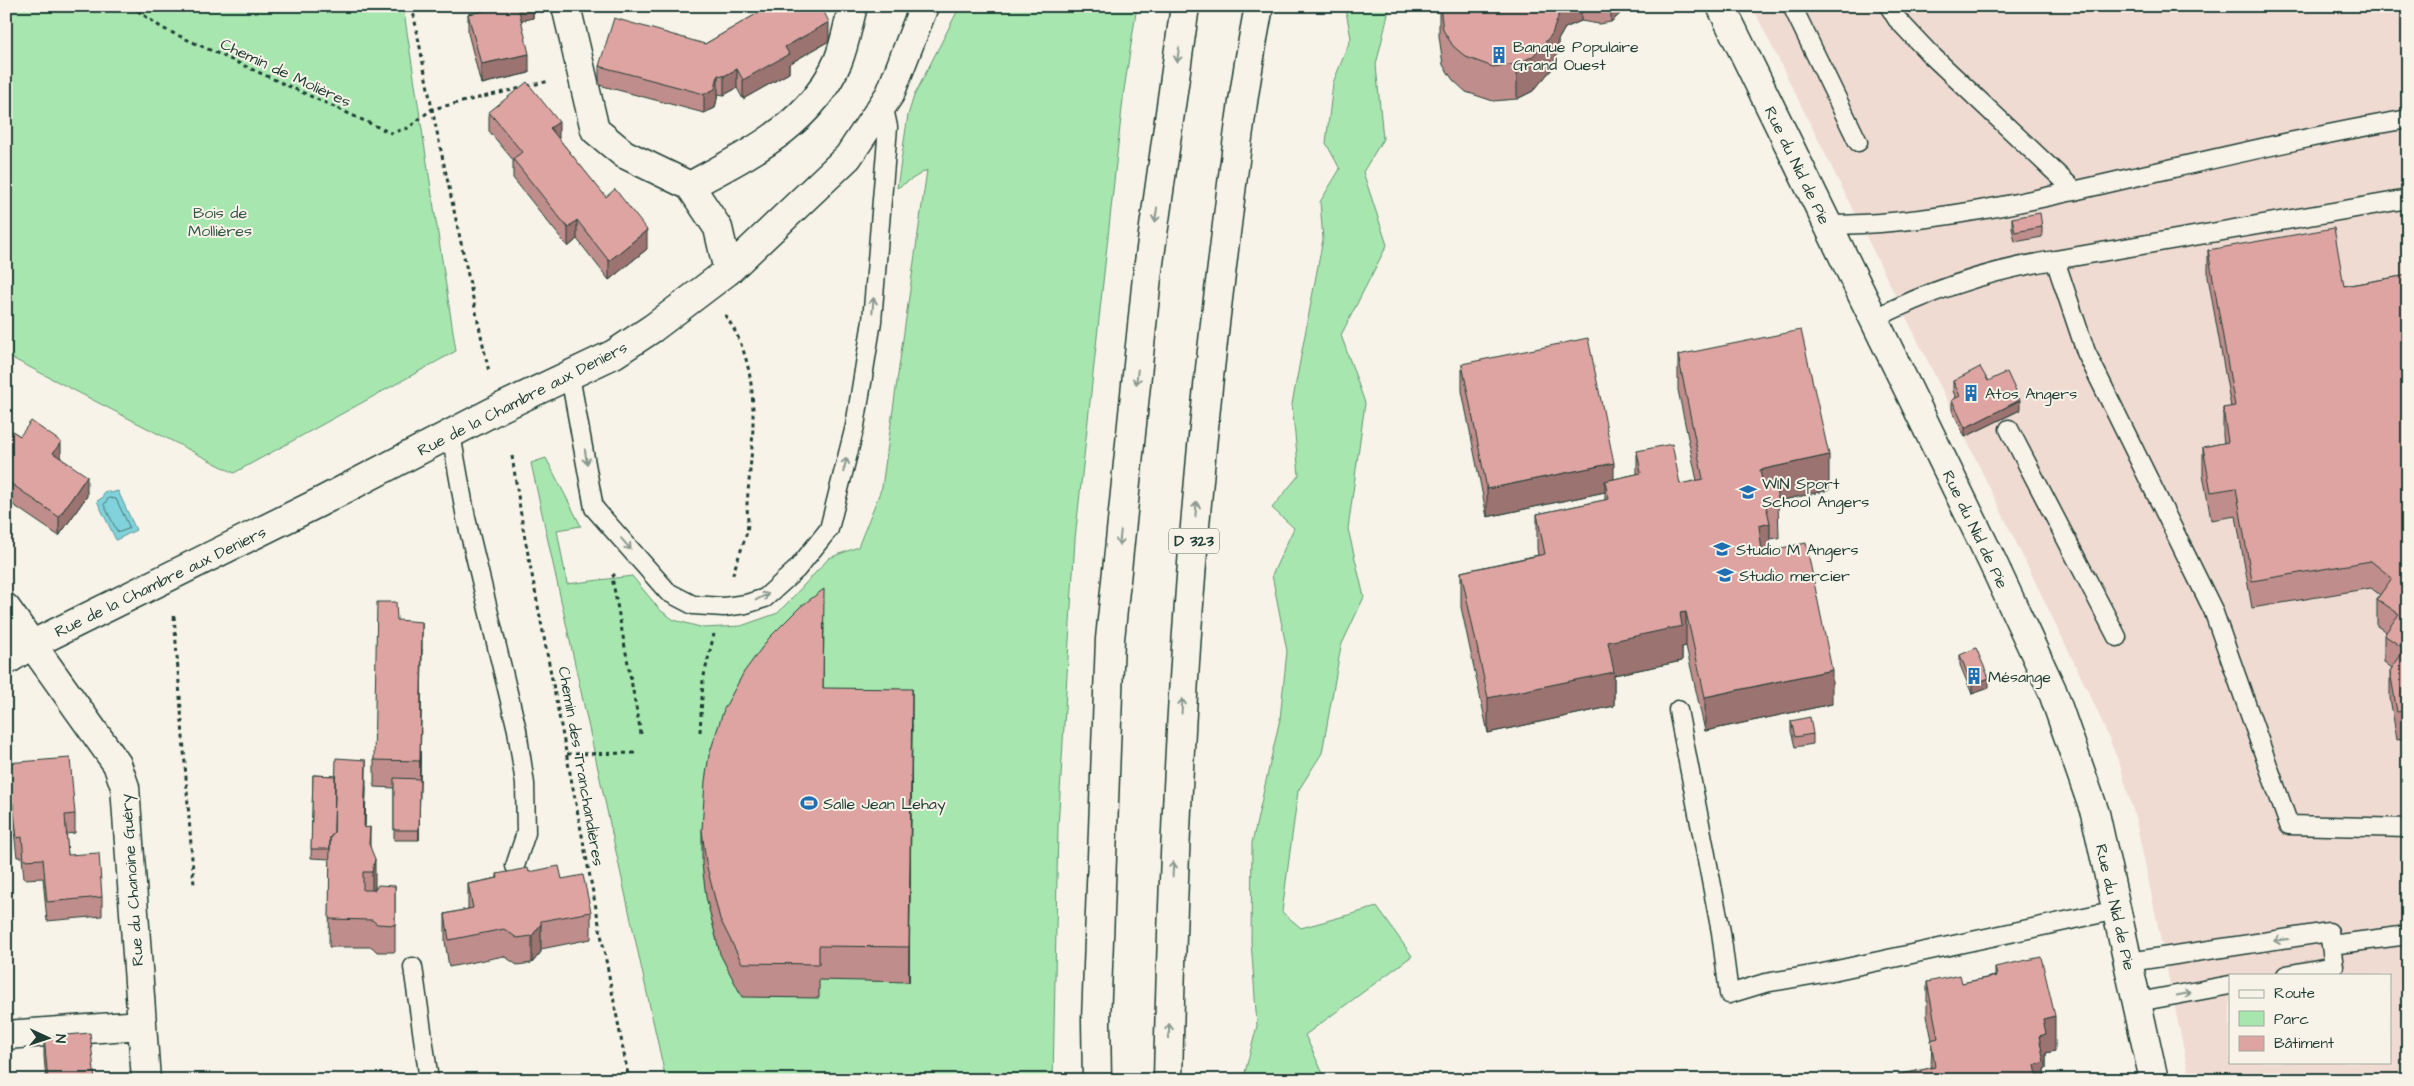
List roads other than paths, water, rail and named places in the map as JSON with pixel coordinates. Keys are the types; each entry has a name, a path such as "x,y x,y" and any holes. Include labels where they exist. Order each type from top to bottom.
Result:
{"main road":[{"path":"566,6 595,130 624,154 690,186 718,228 728,271"},
{"path":"690,186 762,147 802,115 820,94 838,60 853,6"},
{"name":"Rue de la Chambre aux Deniers","path":"6,661 32,644 614,354 646,333 728,271 848,157 890,94 924,6"},
{"path":"1097,1080 1096,1021 1110,639 1147,277 1185,6"},
{"name":"D 323","path":"1168,1080 1172,900 1184,655 1206,390 1244,84 1259,6"},
{"name":"Rue du Nid de Pie","path":"1721,6 1992,560 2052,690 2095,814 2154,1080"},
{"name":"Rue du Chanoine Guéry","path":"6,608 117,764 125,786 146,1080"},
{"path":"6,1035 141,1025"}],"lane":[{"path":"1792,6 1858,142"},
{"path":"1889,6 1897,19 1928,52 2074,191"},
{"path":"570,376 594,508 634,554 668,592 693,605 724,607 746,604 765,598 797,569 829,529 855,426 872,321 888,127 883,104"},
{"path":"1827,225 1854,225 1974,211 2074,191 2313,136 2408,119"},
{"path":"1874,319 1932,291 1973,277 2055,260 2408,199"},
{"path":"2055,260 2086,352 2213,610 2289,825 2408,828"},
{"path":"2009,429 2117,637"},
{"path":"451,434 466,518 516,730 525,784 526,833 515,866"},
{"path":"1678,710 1721,932 1729,994 1765,983 1823,973 2117,910"},
{"path":"2129,962 2330,939 2408,935"},
{"path":"2291,974 2334,966 2330,939"},
{"path":"413,967 429,1080"},
{"path":"2138,1002 2229,985"}],"water":[{"path":"107,491 111,493 118,491 136,530 116,540 97,501"}],"place":[{"name":"Banque Populaire Grand Ouest","path":"1499,55"},
{"name":"Atos Angers","path":"1971,393"},
{"name":"WIN Sport School Angers","path":"1748,492"},
{"name":"Studio M Angers","path":"1722,549"},
{"name":"Studio mercier","path":"1725,575"},
{"name":"Mésange","path":"1974,676"},
{"name":"Salle Jean Lehay","path":"809,803"}],"park label":[{"name":"Bois de Mollières","path":"220,221"}]}
